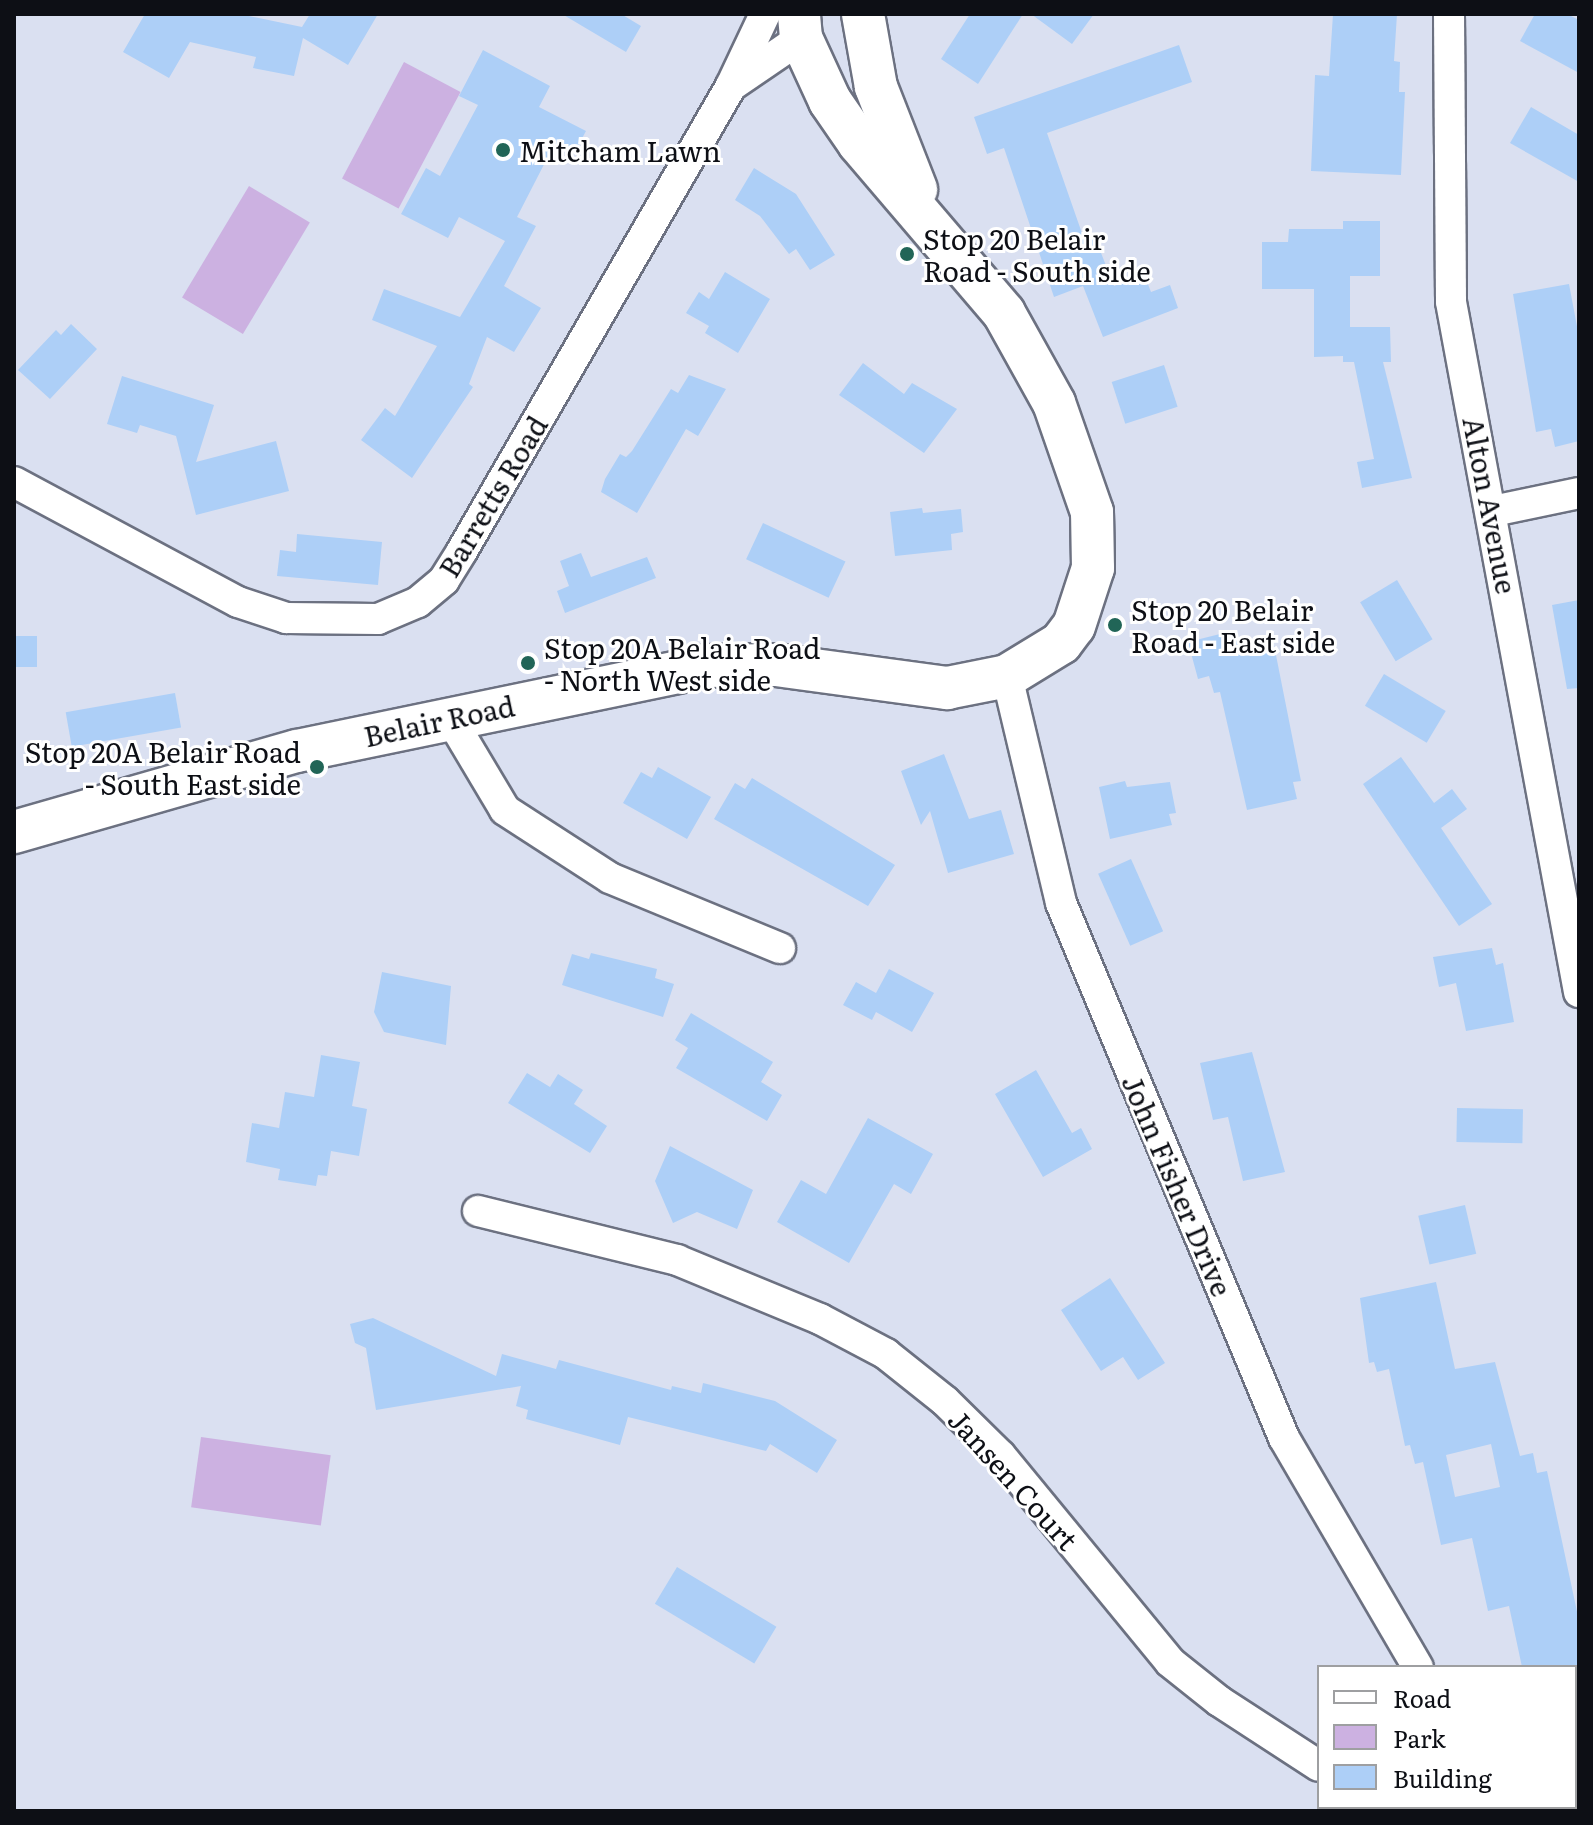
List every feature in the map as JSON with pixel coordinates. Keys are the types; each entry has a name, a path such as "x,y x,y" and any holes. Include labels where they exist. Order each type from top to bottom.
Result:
{"main road":[{"name":"Belair Road","path":"863,14 876,87 932,223"},
{"name":"Belair Road","path":"14,832 297,751 449,716 706,666 776,665 947,688 1007,676 1030,666 1074,626 1093,568 1092,512 1047,390 1004,313 932,223 859,143 830,101 806,22"}],"street":[{"name":"Barretts Road","path":"14,482 238,602 286,618 378,619 418,602 444,580 456,561 731,86 765,14"},
{"name":"Alton Avenue","path":"1449,14 1451,302 1493,511 1579,992"},
{"name":"Barretts Road","path":"731,86 806,22"},
{"path":"1493,511 1579,493"},
{"name":"John Fisher Drive","path":"1007,676 1067,917 1284,1438 1417,1665"},
{"path":"449,716 505,810 610,878 780,948"},
{"name":"Jansen Court","path":"478,1211 677,1260 820,1319 886,1354 945,1401 1001,1456 1170,1662 1219,1701 1317,1765"}],"green space":[{"path":"404,62 461,92 399,209 342,179"},
{"path":"249,186 310,223 243,334 182,297"},
{"path":"201,1437 331,1455 321,1526 191,1507"}],"building":[{"path":"145,14 239,14 302,27 310,14 378,14 348,65 303,38 294,76 253,68 256,57 190,42 169,78 123,52"},
{"path":"562,14 621,14 641,26 626,52"},
{"path":"970,14 1023,14 978,84 941,59"},
{"path":"1031,14 1094,14 1072,44"},
{"path":"1333,14 1397,14 1394,61 1400,62 1399,92 1405,92 1401,175 1311,171 1315,75 1329,76"},
{"path":"1535,14 1567,14 1579,20 1579,73 1520,41"},
{"path":"1179,45 1192,82 1047,133 1084,239 1094,235 1114,286 1144,274 1151,292 1170,285 1178,308 1103,337 1083,286 1054,297 1004,148 987,154 974,117"},
{"path":"483,50 550,86 539,107 586,131 573,155 554,145 517,217 536,226 504,286 541,308 514,352 487,337 469,384 473,387 412,478 361,440 385,408 395,416 437,346 372,320 384,289 460,317 505,241 459,217 448,238 401,214 426,168 440,176 478,105 459,96"},
{"path":"1531,107 1579,135 1579,182 1510,143"},
{"path":"754,168 796,194 835,255 810,270 796,249 789,254 760,216 735,200"},
{"path":"1343,221 1380,221 1380,276 1350,276 1350,327 1390,327 1391,362 1383,362 1412,478 1362,488 1357,462 1374,459 1354,362 1343,362 1343,356 1314,357 1314,289 1262,289 1262,242 1288,242 1289,229 1343,229"},
{"path":"725,272 770,299 738,353 705,333 709,326 686,313 699,292 709,299"},
{"path":"1569,284 1579,337 1579,441 1555,447 1551,429 1536,432 1513,294"},
{"path":"71,324 97,349 50,399 18,370 56,330 61,335"},
{"path":"863,363 904,394 912,383 957,409 924,453 839,395"},
{"path":"1164,365 1178,407 1125,424 1112,382"},
{"path":"689,375 726,389 698,436 686,429 637,513 601,492 605,479 620,454 626,457 632,451 671,389 678,393"},
{"path":"122,376 214,405 196,462 276,441 289,491 196,515 176,436 140,425 137,433 107,424"},
{"path":"922,508 923,513 961,509 963,532 951,534 952,550 895,556 890,512"},
{"path":"763,523 845,561 829,598 746,559"},
{"path":"297,534 382,542 378,585 277,576 280,550 296,552"},
{"path":"581,553 591,577 647,557 656,578 565,613 557,591 569,586 560,561"},
{"path":"1397,580 1433,639 1396,661 1360,602"},
{"path":"1579,600 1579,688 1567,689 1552,605"},
{"path":"1224,633 1241,643 1272,635 1301,781 1293,782 1297,799 1247,810 1220,692 1214,693 1209,676 1198,679 1188,642"},
{"path":"14,636 37,636 37,667 14,667"},
{"path":"1384,674 1446,711 1427,743 1365,706"},
{"path":"175,693 181,727 72,747 66,712"},
{"path":"944,754 969,819 1001,810 1014,854 948,873 930,811 921,825 901,771"},
{"path":"1401,757 1434,803 1452,789 1467,809 1441,828 1492,904 1459,926 1363,784"},
{"path":"658,767 711,797 687,839 623,803 641,772 652,778"},
{"path":"752,778 895,865 868,906 714,819 735,783 745,789"},
{"path":"1125,781 1127,787 1170,782 1176,813 1169,814 1172,825 1110,839 1099,787"},
{"path":"1131,859 1163,931 1130,946 1098,874"},
{"path":"1492,948 1496,965 1503,963 1514,1022 1466,1031 1456,983 1439,987 1433,957"},
{"path":"591,953 657,969 655,978 674,984 663,1017 562,985 572,954 589,959"},
{"path":"889,969 934,993 912,1032 876,1012 872,1020 843,1005 856,982 876,993"},
{"path":"382,972 451,986 446,1045 384,1032 374,1012"},
{"path":"691,1013 773,1062 761,1082 782,1095 767,1121 676,1068 688,1048 675,1040"},
{"path":"1252,1052 1285,1172 1243,1181 1228,1117 1213,1120 1200,1063"},
{"path":"321,1055 360,1062 352,1106 367,1109 359,1156 331,1151 327,1176 318,1175 316,1186 278,1180 280,1169 246,1162 252,1123 279,1128 285,1092 314,1097"},
{"path":"1036,1070 1072,1133 1081,1128 1092,1149 1043,1177 995,1094"},
{"path":"527,1073 550,1087 558,1074 583,1090 574,1104 607,1126 590,1153 508,1103"},
{"path":"1457,1108 1523,1109 1522,1143 1456,1142"},
{"path":"868,1118 933,1154 911,1194 894,1184 849,1263 777,1222 801,1180 826,1194"},
{"path":"670,1146 753,1190 737,1229 697,1212 673,1223 655,1181"},
{"path":"1465,1205 1476,1254 1429,1265 1418,1216"},
{"path":"1110,1278 1165,1363 1138,1380 1123,1357 1101,1371 1061,1310"},
{"path":"1436,1282 1455,1369 1495,1362 1520,1456 1533,1453 1537,1473 1547,1471 1579,1621 1579,1667 1522,1665 1509,1606 1488,1611 1472,1538 1441,1545 1423,1462 1415,1464 1410,1445 1405,1446 1389,1369 1377,1372 1374,1362 1369,1363 1360,1298","holes":["1491,1444 1500,1487 1455,1497 1446,1455"]},
{"path":"373,1318 496,1376 502,1354 556,1369 559,1360 671,1390 672,1386 701,1393 703,1383 775,1401 837,1440 817,1473 770,1444 766,1451 628,1417 620,1445 526,1419 528,1410 516,1406 521,1386 376,1410 366,1348 355,1343 350,1324"},
{"path":"677,1567 776,1627 754,1664 655,1604"}],"place":[{"name":"Mitcham Lawn","path":"503,150"},
{"name":"Stop 20 Belair Road - South side","path":"907,254"},
{"name":"Stop 20 Belair Road - East side","path":"1115,625"},
{"name":"Stop 20A Belair Road - North West side","path":"528,663"},
{"name":"Stop 20A Belair Road - South East side","path":"317,767"}]}
